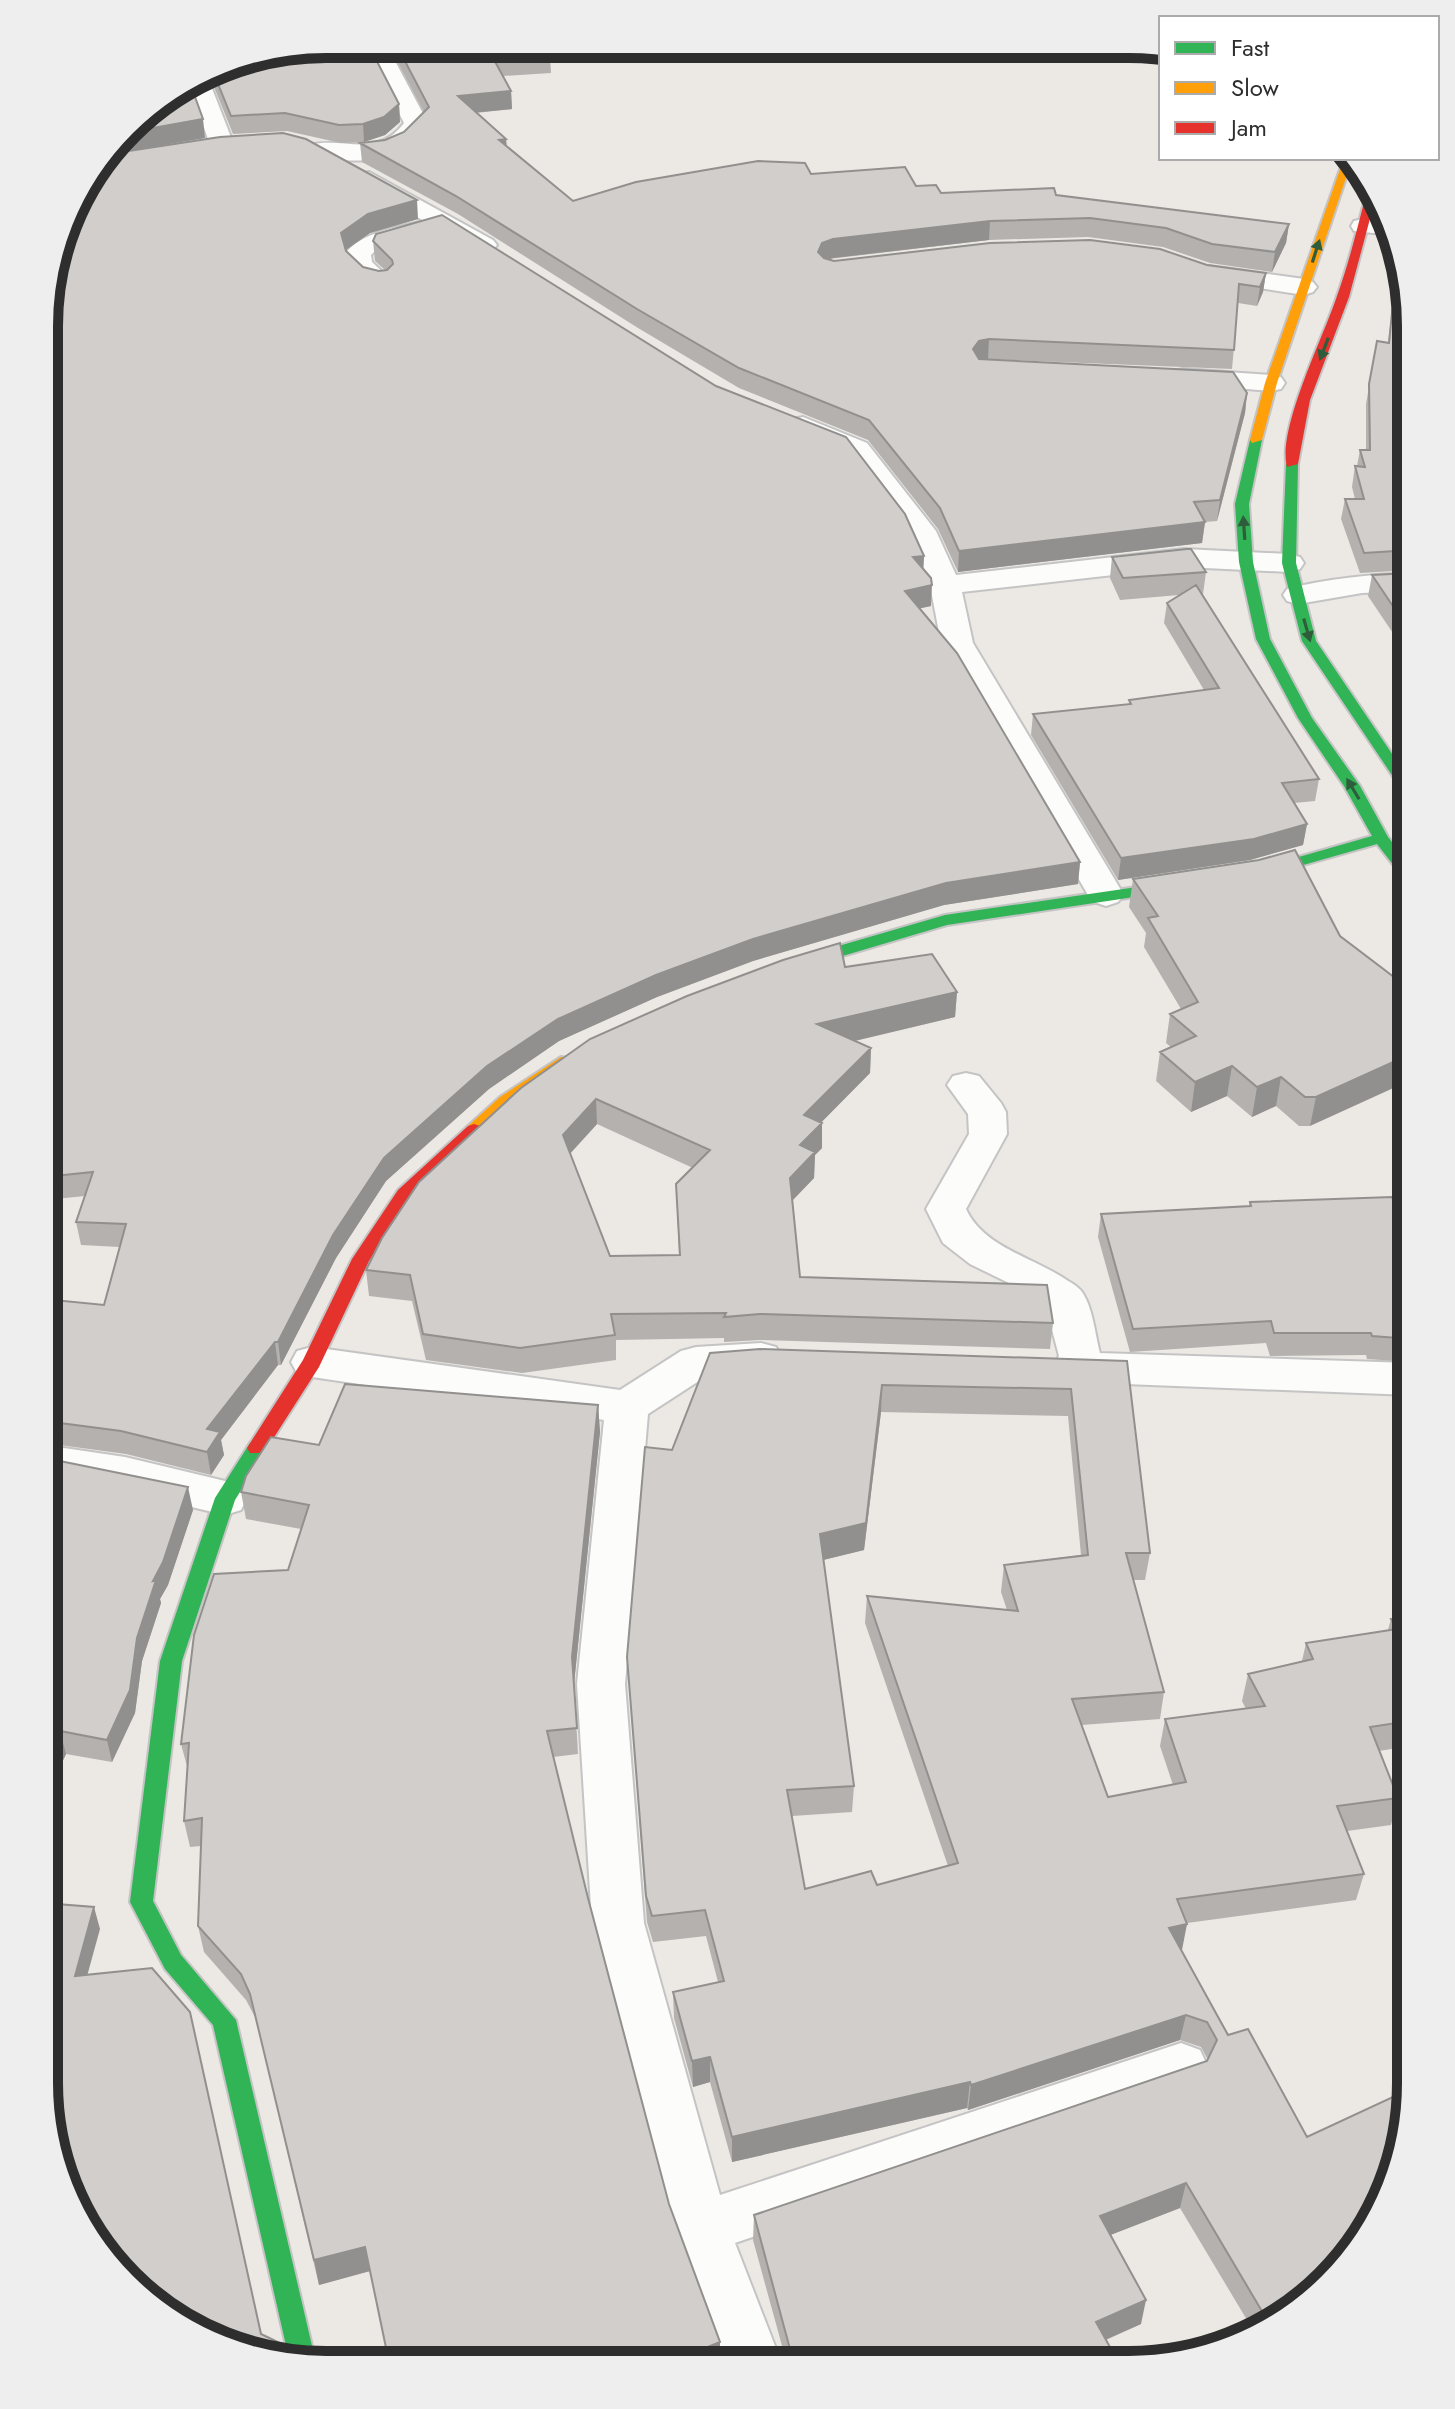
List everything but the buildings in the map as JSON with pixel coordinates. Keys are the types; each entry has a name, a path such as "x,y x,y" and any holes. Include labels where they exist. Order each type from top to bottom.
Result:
{"main road":[{"path":"1344,166 1271,383 1242,504 1246,562 1263,639 1305,718 1397,858"},
{"path":"1368,206 1343,296 1306,397 1293,447 1289,563 1309,641 1397,773"},
{"path":"768,973 945,920 1254,874 1381,838"},
{"path":"300,2350 224,2020 173,1962 141,1902 171,1661 225,1498 312,1362 361,1259 404,1194 506,1101 575,1053"}],"street":[{"path":"382,58 416,123 400,143 349,153 307,147 447,222 509,260"},
{"path":"191,150 234,144 203,88"},
{"path":"379,281 360,265 358,254 367,245 447,222"},
{"path":"1363,226 1378,227"},
{"path":"1190,268 1304,287"},
{"path":"1151,375 1271,383"},
{"path":"782,417 857,449 921,531 945,585 957,643 1106,895"},
{"path":"945,585 1184,558 1289,563"},
{"path":"1298,595 1362,584 1397,583"},
{"path":"966,1085 987,1112 988,1134 946,1209 957,1233 984,1254 1028,1275 1065,1299 1083,1367"},
{"path":"312,1362 627,1407 696,1362 805,1359"},
{"path":"1030,1365 1396,1378"},
{"path":"627,1407 601,1684 618,1923 701,2228 748,2351"},
{"path":"58,1463 125,1474 225,1498"},
{"path":"701,2228 1181,2067"}],"traffic: fast":[{"path":"1256,440 1242,504 1246,562 1263,639 1305,718 1397,858"},
{"path":"1292,464 1289,563 1309,641 1397,772"},
{"path":"786,967 945,920 1254,874 1381,838"},
{"path":"257,1448 225,1498 171,1661 141,1902 173,1962 224,2020 300,2350"}],"traffic: slow":[{"path":"1256,440 1271,383 1344,166"},
{"path":"474,1130 506,1101 561,1062"}],"traffic: jam":[{"path":"1292,464 1304,400 1343,297 1368,206"},
{"path":"257,1448 312,1362 361,1259 404,1194 474,1130"}]}
